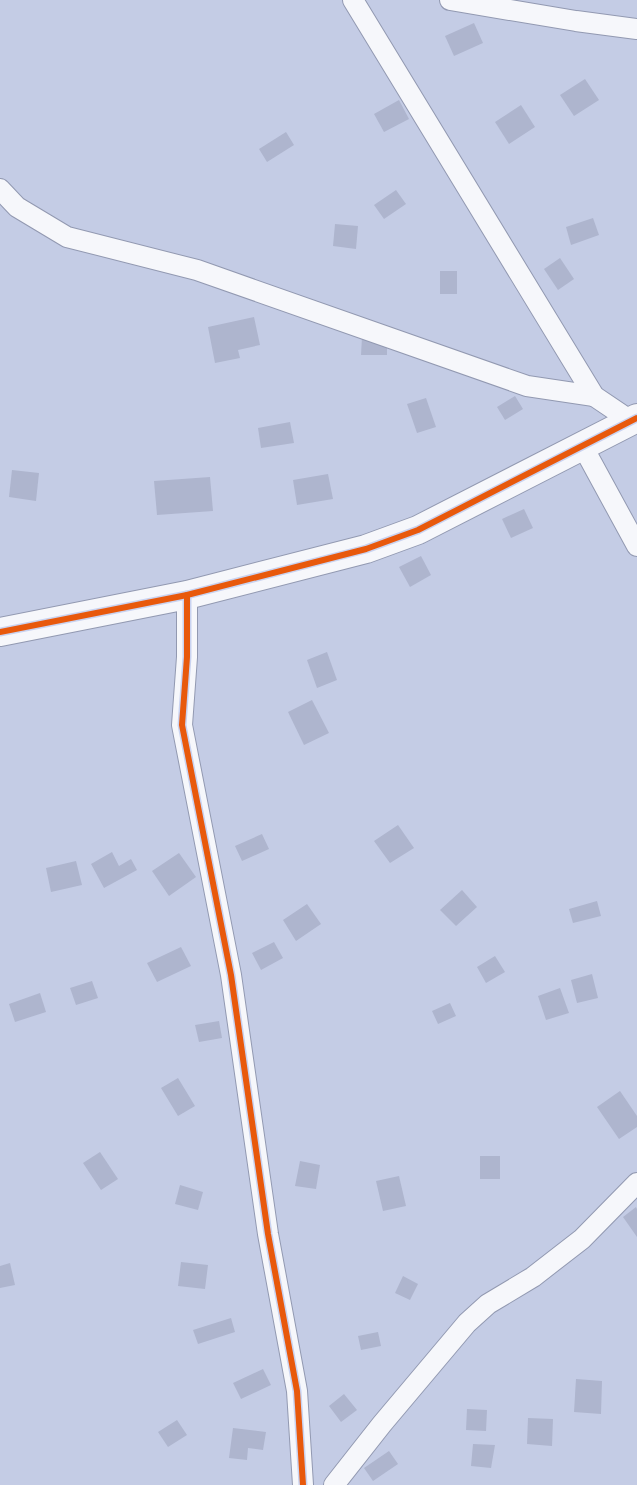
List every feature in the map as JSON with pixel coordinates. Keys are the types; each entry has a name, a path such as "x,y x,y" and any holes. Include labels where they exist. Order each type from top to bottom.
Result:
{"street":[{"path":"353,0 594,396"},
{"path":"450,0 637,29"},
{"path":"0,189 17,207 68,237 197,270 527,386 594,396 634,420"},
{"path":"0,632 187,595 366,549 418,530 634,420"},
{"path":"582,445 637,546"},
{"path":"187,595 187,657 182,725 231,975 268,1234 297,1391 303,1485"},
{"path":"334,1485 466,1323 488,1304 533,1277 582,1239 637,1183"}],"building":[{"path":"474,23 483,43 454,56 445,36"},
{"path":"585,79 599,100 574,116 560,95"},
{"path":"399,100 409,119 384,132 374,114"},
{"path":"521,105 535,127 509,144 495,122"},
{"path":"286,132 294,145 267,162 259,149"},
{"path":"396,190 406,204 384,219 374,205"},
{"path":"593,218 599,235 571,245 566,227"},
{"path":"335,224 358,226 356,249 333,246"},
{"path":"560,258 574,279 558,290 544,269"},
{"path":"440,271 457,271 457,294 440,294"},
{"path":"254,317 260,345 238,350 240,358 215,363 208,327"},
{"path":"362,337 387,338 387,355 361,355"},
{"path":"515,396 523,409 505,420 497,407"},
{"path":"426,398 436,427 417,433 407,404"},
{"path":"290,422 294,443 261,448 258,428"},
{"path":"12,470 39,473 36,501 9,497"},
{"path":"328,474 333,499 297,505 293,480"},
{"path":"210,477 213,511 157,515 154,481"},
{"path":"524,509 533,528 511,538 502,519"},
{"path":"421,556 431,575 410,587 399,567"},
{"path":"327,652 337,680 317,688 307,660"},
{"path":"312,700 329,733 304,745 288,712"},
{"path":"398,825 414,848 390,863 374,841"},
{"path":"262,834 269,849 242,861 235,846"},
{"path":"112,852 119,866 131,859 137,870 104,888 91,864"},
{"path":"179,853 196,877 169,896 152,871"},
{"path":"76,861 82,885 51,892 46,868"},
{"path":"462,890 477,907 456,926 440,910"},
{"path":"597,901 601,916 573,923 569,909"},
{"path":"307,904 321,924 296,941 283,920"},
{"path":"274,942 283,958 261,970 252,953"},
{"path":"181,947 191,966 157,982 147,963"},
{"path":"495,956 505,972 486,983 477,967"},
{"path":"592,974 598,998 577,1003 571,980"},
{"path":"92,981 98,998 76,1005 70,988"},
{"path":"560,988 569,1013 546,1020 538,996"},
{"path":"40,993 46,1012 15,1022 9,1004"},
{"path":"450,1003 456,1016 438,1024 432,1011"},
{"path":"219,1021 222,1038 199,1042 195,1025"},
{"path":"178,1078 195,1106 178,1116 161,1088"},
{"path":"620,1091 637,1116 637,1127 619,1139 597,1107"},
{"path":"100,1152 118,1179 101,1190 83,1163"},
{"path":"480,1156 500,1156 500,1179 480,1179"},
{"path":"300,1161 320,1165 316,1189 295,1186"},
{"path":"399,1176 406,1206 383,1211 376,1181"},
{"path":"180,1185 203,1192 198,1210 175,1204"},
{"path":"636,1207 637,1209 637,1237 623,1217"},
{"path":"181,1262 208,1265 205,1289 178,1286"},
{"path":"10,1263 15,1285 0,1288 0,1266"},
{"path":"403,1276 418,1284 410,1300 395,1293"},
{"path":"231,1318 235,1332 198,1344 193,1330"},
{"path":"378,1332 381,1346 361,1350 358,1336"},
{"path":"263,1369 271,1385 241,1399 233,1383"},
{"path":"576,1379 602,1381 601,1414 574,1412"},
{"path":"344,1394 357,1410 341,1422 329,1406"},
{"path":"467,1409 487,1410 486,1431 466,1430"},
{"path":"528,1418 553,1419 552,1446 527,1444"},
{"path":"177,1420 187,1435 168,1447 158,1432"},
{"path":"233,1428 266,1432 263,1450 248,1448 247,1460 229,1458"},
{"path":"473,1444 495,1445 491,1468 471,1466"},
{"path":"389,1451 398,1464 373,1481 364,1468"}],"cycle path":[{"path":"0,632 187,595 366,549 418,530 637,418"},
{"path":"187,595 187,657 182,725 231,975 268,1234 297,1391 303,1485"}]}
